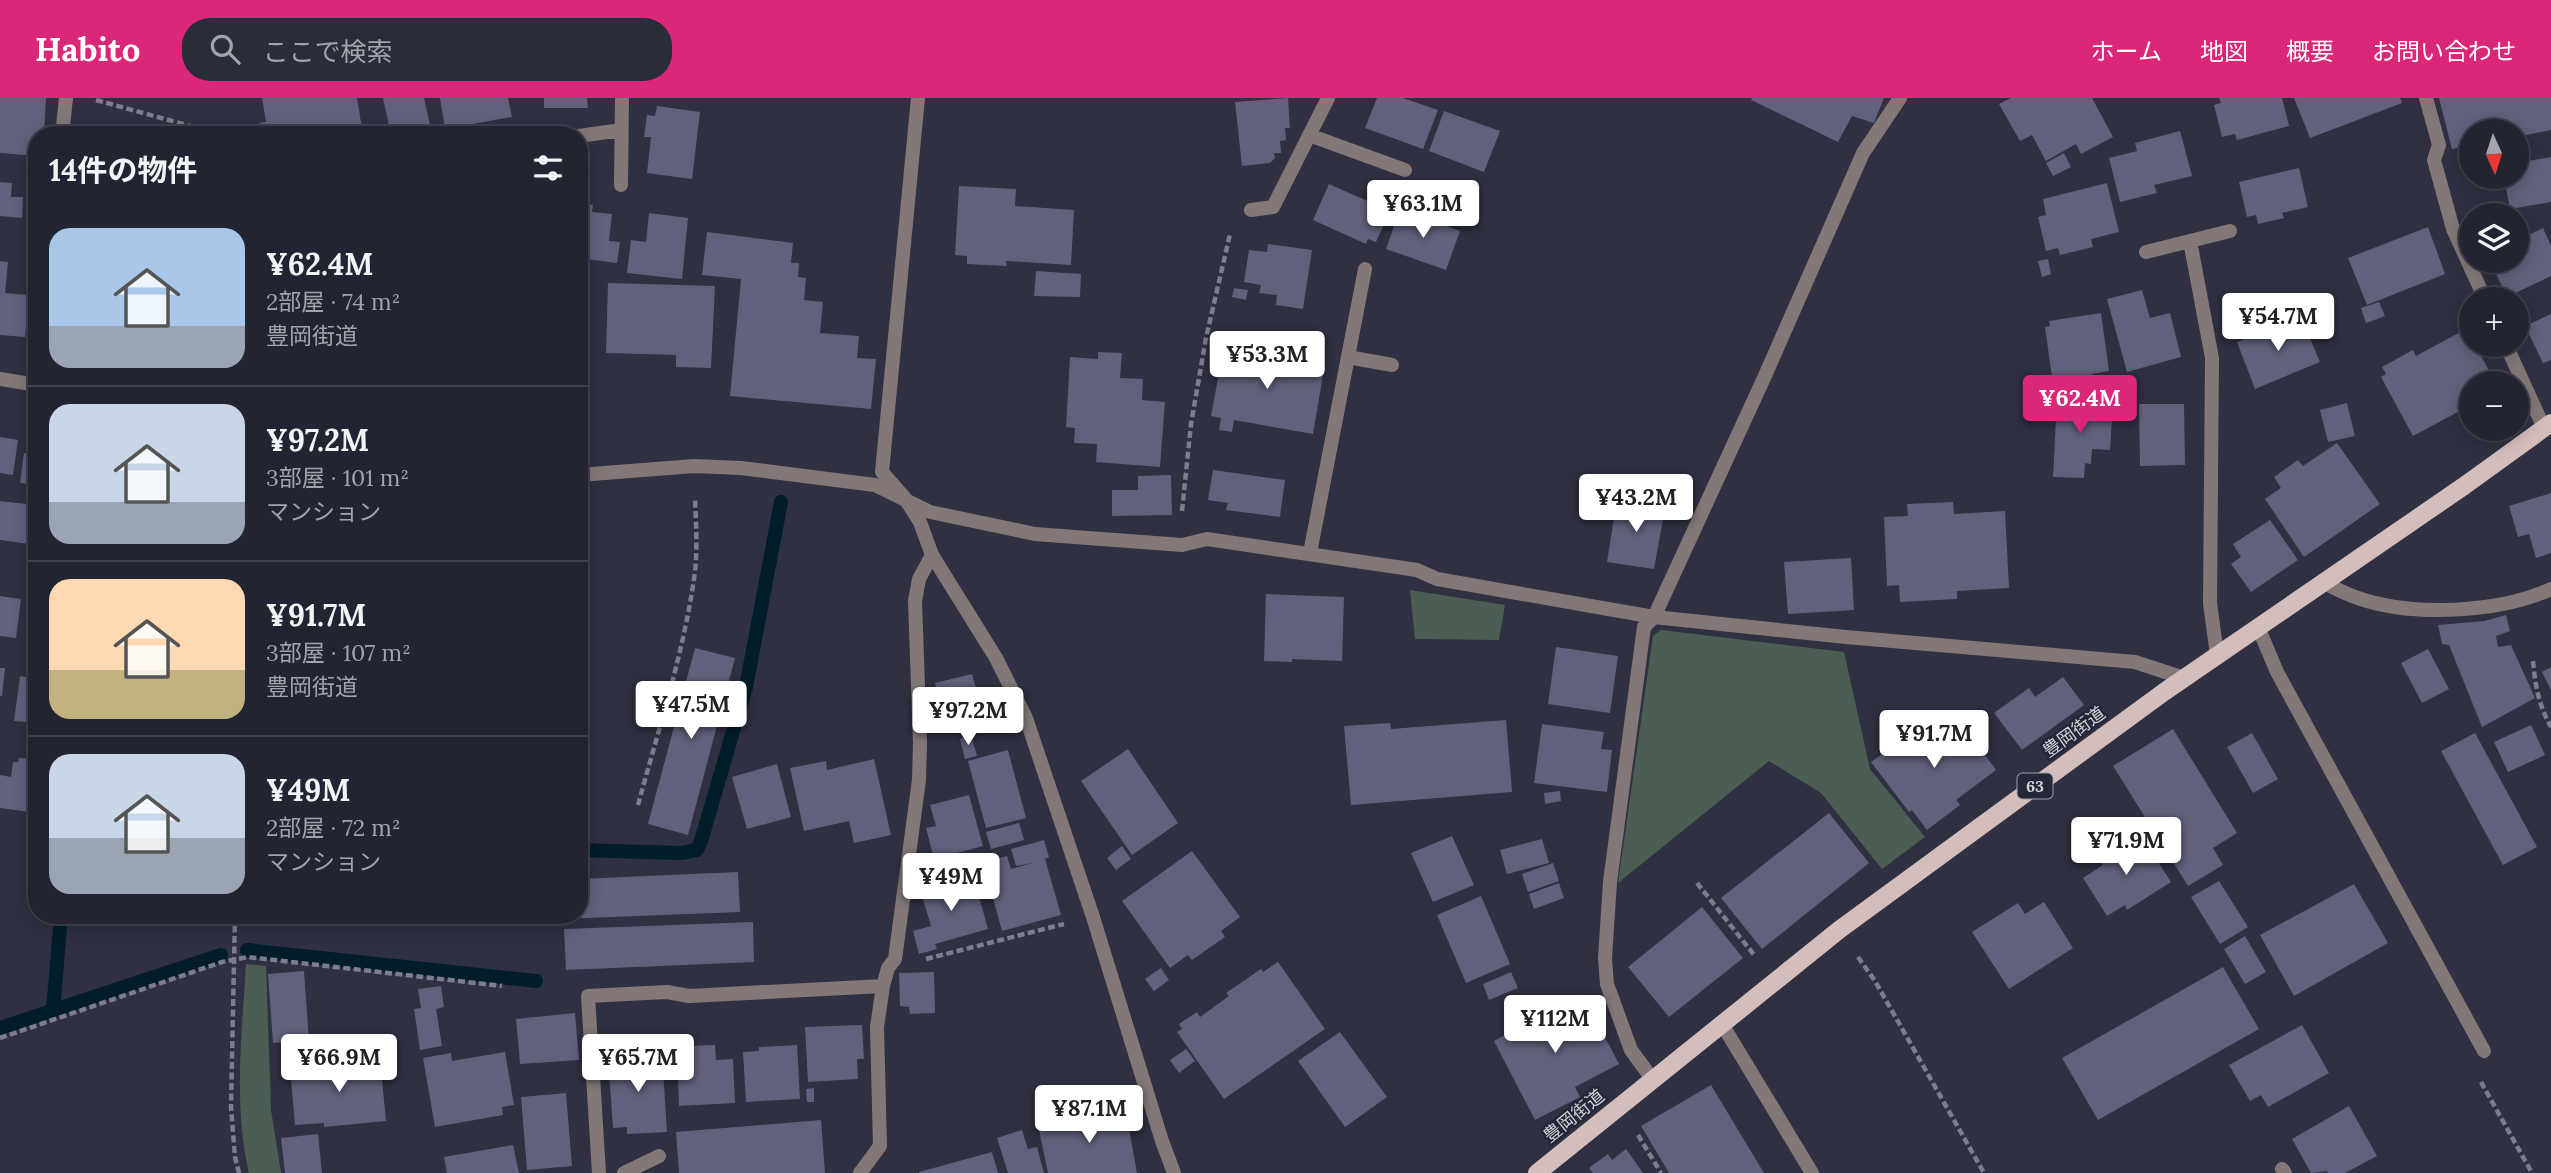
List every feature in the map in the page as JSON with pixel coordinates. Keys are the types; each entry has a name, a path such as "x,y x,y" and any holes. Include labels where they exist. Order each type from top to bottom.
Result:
{"main road":[{"name":"豊岡街道","path":"1537,1173 1839,930 2184,678 2548,425"}],"street":[{"path":"63,126 66,98"},
{"path":"621,185 622,98"},
{"path":"918,98 882,472 904,497 920,522 932,555 996,658 1026,718 1093,917 1174,1173"},
{"path":"1251,210 1273,207 1328,98"},
{"path":"1653,1080 1631,1050 1607,984 1605,958 1610,882 1644,627 1654,617 1765,378 1863,153 1900,98"},
{"path":"2426,98 2439,145 2434,160 2453,229 2480,287"},
{"path":"588,135 621,130"},
{"path":"1310,135 1405,170"},
{"path":"2146,252 2230,231"},
{"path":"2190,241 2212,358 2210,603 2217,655"},
{"path":"1310,554 1365,269"},
{"path":"1348,356 1392,365"},
{"path":"2512,357 2548,425"},
{"path":"0,379 28,384"},
{"path":"588,474 694,466 741,468 852,481 875,485 930,512 1035,534 1182,545 1207,539 1417,570 1437,579 1654,617 2135,662 2184,678"},
{"path":"860,1173 880,1146 877,1027 883,986 888,968 895,959 919,780 915,601 919,579 932,555"},
{"path":"2323,582 2358,599 2401,608 2428,610 2467,609 2541,594 2551,589"},
{"path":"2258,627 2277,672 2484,1051"},
{"path":"599,1173 588,996 667,992 689,996 883,986"},
{"path":"1722,1024 1812,1173"},
{"path":"624,1173 659,1156"}],"path":[{"path":"89,98 190,126"},
{"path":"1182,545 1182,514 1191,424 1206,338 1231,229 1251,210"},
{"path":"638,805 680,649 694,579 694,466"},
{"path":"2533,661 2536,690 2542,711 2551,727"},
{"path":"1697,883 1775,982"},
{"path":"895,959 908,964 1093,917"},
{"path":"235,924 230,1107 239,1173"},
{"path":"1839,930 1874,981 1984,1173"},
{"path":"0,1038 248,957 502,985"},
{"path":"2484,1051 2477,1074 2532,1173"},
{"path":"1620,1106 1661,1173"}],"green space":[{"path":"1410,590 1505,605 1499,640 1415,639"},
{"path":"1661,630 1844,652 1870,769 1925,837 1882,869 1821,793 1769,761 1618,883 1653,636"},
{"path":"246,964 266,966 271,1110 281,1173 249,1173 244,1147 240,1069"}],"building":[{"path":"0,98 46,98 44,126 28,126 28,155 0,153"},
{"path":"262,98 357,98 362,126 260,126 259,123 266,122"},
{"path":"383,98 424,98 430,126 389,126"},
{"path":"440,98 508,98 512,117 462,126 445,126"},
{"path":"544,98 587,98 588,108 544,108"},
{"path":"1288,98 1290,128 1285,128 1286,140 1280,141 1281,153 1274,153 1275,158 1270,163 1242,166 1235,102"},
{"path":"1377,98 1403,98 1438,110 1423,149 1365,128"},
{"path":"1884,98 1874,123 1852,116 1838,142 1751,100"},
{"path":"2011,98 2092,98 2113,137 2081,154 2076,144 2046,161 2032,135 2020,141 1999,104"},
{"path":"2219,98 2282,98 2289,126 2237,140 2235,134 2222,137 2214,105 2221,103"},
{"path":"2294,98 2400,98 2402,103 2310,138"},
{"path":"2439,98 2551,98 2551,130 2529,134 2529,119 2459,119 2459,148 2452,149"},
{"path":"657,106 700,112 692,179 647,173 651,137 644,137 647,115 655,116"},
{"path":"1444,111 1500,131 1484,172 1429,151"},
{"path":"2180,131 2192,176 2154,185 2157,193 2120,202 2109,158 2137,151 2135,143"},
{"path":"2064,153 2071,167 2053,176 2046,163"},
{"path":"2551,157 2551,202 2529,206 2529,203 2509,203 2506,189 2529,189 2529,161"},
{"path":"2299,168 2308,207 2282,213 2284,218 2258,224 2256,215 2247,217 2239,182"},
{"path":"0,182 12,183 11,197 23,197 22,218 0,216"},
{"path":"2107,183 2119,232 2091,239 2093,247 2060,255 2058,248 2046,251 2038,217 2046,215 2043,199"},
{"path":"1329,184 1390,211 1376,242 1368,239 1366,244 1313,220"},
{"path":"959,186 1016,189 1015,206 1074,210 1071,265 1006,261 1007,266 967,264 967,256 955,255"},
{"path":"588,204 593,205 592,212 612,214 609,241 620,242 617,263 588,259"},
{"path":"1400,209 1460,231 1446,270 1386,249"},
{"path":"649,213 688,218 682,279 627,273 631,240 646,242"},
{"path":"2428,227 2445,274 2367,305 2348,258"},
{"path":"2543,228 2551,246 2551,276 2528,287 2502,287 2496,273 2529,273 2529,235"},
{"path":"707,232 793,243 791,263 799,263 798,277 806,278 804,300 823,302 820,333 859,336 857,358 876,359 871,409 730,396 741,279 702,275"},
{"path":"1268,244 1312,250 1303,309 1276,305 1277,295 1259,293 1261,285 1244,282 1249,250 1267,252"},
{"path":"2048,259 2051,274 2042,277 2038,261"},
{"path":"0,261 8,262 5,293 28,295 28,306 25,337 0,335"},
{"path":"1036,271 1081,274 1080,297 1034,296"},
{"path":"608,283 715,286 711,368 676,367 676,355 606,353"},
{"path":"1234,288 1248,290 1246,300 1232,297"},
{"path":"2142,290 2150,318 2170,313 2181,357 2127,372 2107,299"},
{"path":"2379,302 2385,316 2366,323 2361,308"},
{"path":"2101,313 2109,371 2092,374 2093,378 2074,381 2075,388 2054,391 2045,327 2050,326 2049,321"},
{"path":"2551,314 2551,360 2543,363 2529,334 2529,324"},
{"path":"2301,317 2320,362 2255,389 2237,342"},
{"path":"2459,333 2459,357 2482,357 2489,371 2459,371 2459,411 2413,436 2381,377 2386,374 2382,367 2413,350 2416,356"},
{"path":"1224,346 1325,363 1313,434 1234,420 1232,432 1219,430 1221,418 1211,416"},
{"path":"1098,352 1122,353 1120,378 1143,379 1142,400 1165,402 1160,467 1096,462 1097,444 1074,443 1075,428 1066,427 1070,357 1098,359"},
{"path":"2057,399 2113,402 2110,450 2092,449 2091,464 2085,463 2084,478 2053,477"},
{"path":"2347,403 2355,436 2328,442 2320,410"},
{"path":"2139,404 2184,404 2185,465 2140,466"},
{"path":"0,437 18,440 13,475 0,473"},
{"path":"2337,443 2380,504 2304,557 2265,499 2281,488 2274,477 2298,460 2303,466"},
{"path":"24,453 28,453 28,484 20,483"},
{"path":"1213,470 1285,480 1280,517 1226,510 1228,503 1208,500"},
{"path":"1171,475 1172,515 1112,516 1112,490 1138,490 1138,476"},
{"path":"2551,493 2551,553 2536,558 2529,534 2518,537 2509,506"},
{"path":"1617,499 1665,508 1654,569 1607,562"},
{"path":"0,501 28,504 28,544 0,540"},
{"path":"1953,502 1954,514 2005,511 2009,588 1957,591 1957,599 1900,602 1899,585 1887,586 1884,517 1908,516 1907,504"},
{"path":"2270,520 2298,560 2251,592 2231,564 2241,557 2233,544"},
{"path":"1851,558 1854,610 1788,614 1784,562"},
{"path":"1266,594 1344,597 1342,661 1264,661"},
{"path":"0,596 21,599 16,638 0,636"},
{"path":"2506,615 2510,631 2496,636 2498,647 2511,645 2535,698 2482,727 2449,645 2442,644 2438,625 2484,621"},
{"path":"1556,647 1618,656 1610,713 1548,704"},
{"path":"695,648 735,658 688,835 648,824"},
{"path":"2428,649 2449,689 2422,703 2401,663"},
{"path":"2551,667 2551,690 2542,672"},
{"path":"0,668 5,668 2,696 0,696"},
{"path":"972,674 979,699 989,697 995,721 948,733 935,683"},
{"path":"20,676 28,677 28,722 14,721"},
{"path":"2063,677 2084,705 2022,750 1994,713 2029,688 2035,697"},
{"path":"1957,716 1996,770 1956,800 1960,805 1927,830 1912,810 1909,812 1871,762 1920,727 1928,737"},
{"path":"1506,720 1512,792 1351,805 1344,726 1390,723 1391,729"},
{"path":"1542,724 1604,732 1601,749 1612,750 1607,792 1534,783"},
{"path":"2531,725 2545,755 2508,772 2494,742"},
{"path":"2173,729 2237,833 2213,848 2223,865 2188,886 2113,766"},
{"path":"2252,733 2278,779 2253,793 2227,747"},
{"path":"2475,733 2537,847 2503,865 2441,751"},
{"path":"971,735 977,756 965,759 960,739"},
{"path":"1128,749 1178,823 1132,855 1081,781"},
{"path":"1008,750 1026,818 986,828 968,761"},
{"path":"19,758 28,759 28,812 0,808 0,775 11,777 13,762 18,762"},
{"path":"874,759 891,835 854,843 849,821 804,831 790,768 826,761 827,770"},
{"path":"777,764 791,817 747,829 732,777"},
{"path":"1560,791 1561,801 1545,804 1544,793"},
{"path":"969,795 983,846 934,859 926,828 936,826 930,805"},
{"path":"1829,813 1869,863 1762,949 1721,898"},
{"path":"1019,823 1024,840 991,849 986,832"},
{"path":"1452,836 1474,885 1433,902 1411,853"},
{"path":"1542,839 1549,863 1507,874 1500,850"},
{"path":"1044,840 1049,857 1045,859 1061,915 1002,931 983,862 1007,856 1011,869 1032,863 1016,866 1011,849"},
{"path":"2127,840 2133,850 2146,843 2171,882 2127,910 2125,905 2107,916 2083,878 2103,865 2098,858"},
{"path":"1122,846 1131,859 1116,870 1107,858"},
{"path":"1192,851 1240,917 1221,931 1225,937 1192,960 1188,955 1170,968 1122,901"},
{"path":"1553,863 1559,881 1528,892 1522,874"},
{"path":"738,872 740,912 588,918 588,879"},
{"path":"973,875 988,929 935,944 937,949 919,954 913,931 931,926 920,889"},
{"path":"2219,881 2248,927 2220,944 2191,897"},
{"path":"1559,883 1564,898 1534,909 1529,894"},
{"path":"2354,884 2388,943 2294,996 2260,935"},
{"path":"1481,896 1510,964 1466,983 1437,915"},
{"path":"2044,902 2073,948 2009,989 1972,932 2018,903 2025,914"},
{"path":"1702,907 1743,958 1669,1017 1628,967"},
{"path":"753,922 754,962 566,970 564,929"},
{"path":"2245,936 2266,972 2245,984 2224,949"},
{"path":"1278,962 1325,1029 1224,1099 1177,1032 1182,1029 1179,1024 1197,1012 1200,1017 1229,996 1226,993 1261,969 1263,972"},
{"path":"2223,967 2259,1029 2098,1120 2062,1058"},
{"path":"1161,968 1169,980 1154,991 1145,979"},
{"path":"304,971 309,1041 273,1043 268,974"},
{"path":"934,972 935,1013 910,1014 909,1007 900,1006 899,973"},
{"path":"1511,972 1518,988 1489,1000 1483,984"},
{"path":"441,986 444,1007 436,1009 442,1046 420,1050 414,1009 421,1008 418,989"},
{"path":"1582,994 1619,1064 1575,1087 1580,1097 1535,1120 1494,1041 1508,1033 1505,1026 1532,1012 1534,1018"},
{"path":"575,1013 579,1060 520,1064 516,1019"},
{"path":"862,1025 864,1059 857,1059 858,1079 808,1082 805,1027"},
{"path":"2302,1025 2329,1073 2268,1107 2261,1095 2250,1101 2229,1065"},
{"path":"1340,1032 1387,1097 1345,1127 1298,1061"},
{"path":"715,1045 716,1060 733,1059 735,1103 679,1106 677,1057 685,1056 684,1046"},
{"path":"797,1045 800,1099 746,1102 743,1052 759,1051 759,1047"},
{"path":"1186,1049 1195,1061 1179,1073 1170,1060"},
{"path":"505,1052 514,1105 502,1107 503,1115 435,1127 423,1058 451,1053 452,1061"},
{"path":"662,1054 667,1132 627,1134 627,1127 613,1128 608,1057"},
{"path":"380,1059 386,1121 324,1127 324,1123 295,1125 290,1068"},
{"path":"1711,1085 1764,1173 1669,1173 1641,1126"},
{"path":"814,1088 814,1102 807,1102 806,1089"},
{"path":"566,1093 572,1166 527,1170 521,1097"},
{"path":"1086,1106 1089,1120 1126,1113 1137,1173 1048,1173 1039,1130 1063,1125 1060,1111"},
{"path":"2349,1106 2377,1156 2345,1173 2311,1173 2292,1139"},
{"path":"821,1120 825,1173 679,1173 676,1132"},
{"path":"1022,1130 1028,1149 1037,1147 1044,1173 1008,1173 997,1138"},
{"path":"318,1134 322,1173 285,1173 281,1138"},
{"path":"513,1145 519,1173 447,1173 444,1157"},
{"path":"1626,1149 1643,1173 1593,1173 1589,1168 1608,1154 1612,1160"},
{"path":"992,1152 998,1173 919,1173 919,1172"}],"waterway":[{"path":"588,850 681,853 697,850 746,687 781,502"},
{"path":"53,1011 60,924"},
{"path":"247,950 536,981"},
{"path":"0,1028 221,955"}]}
